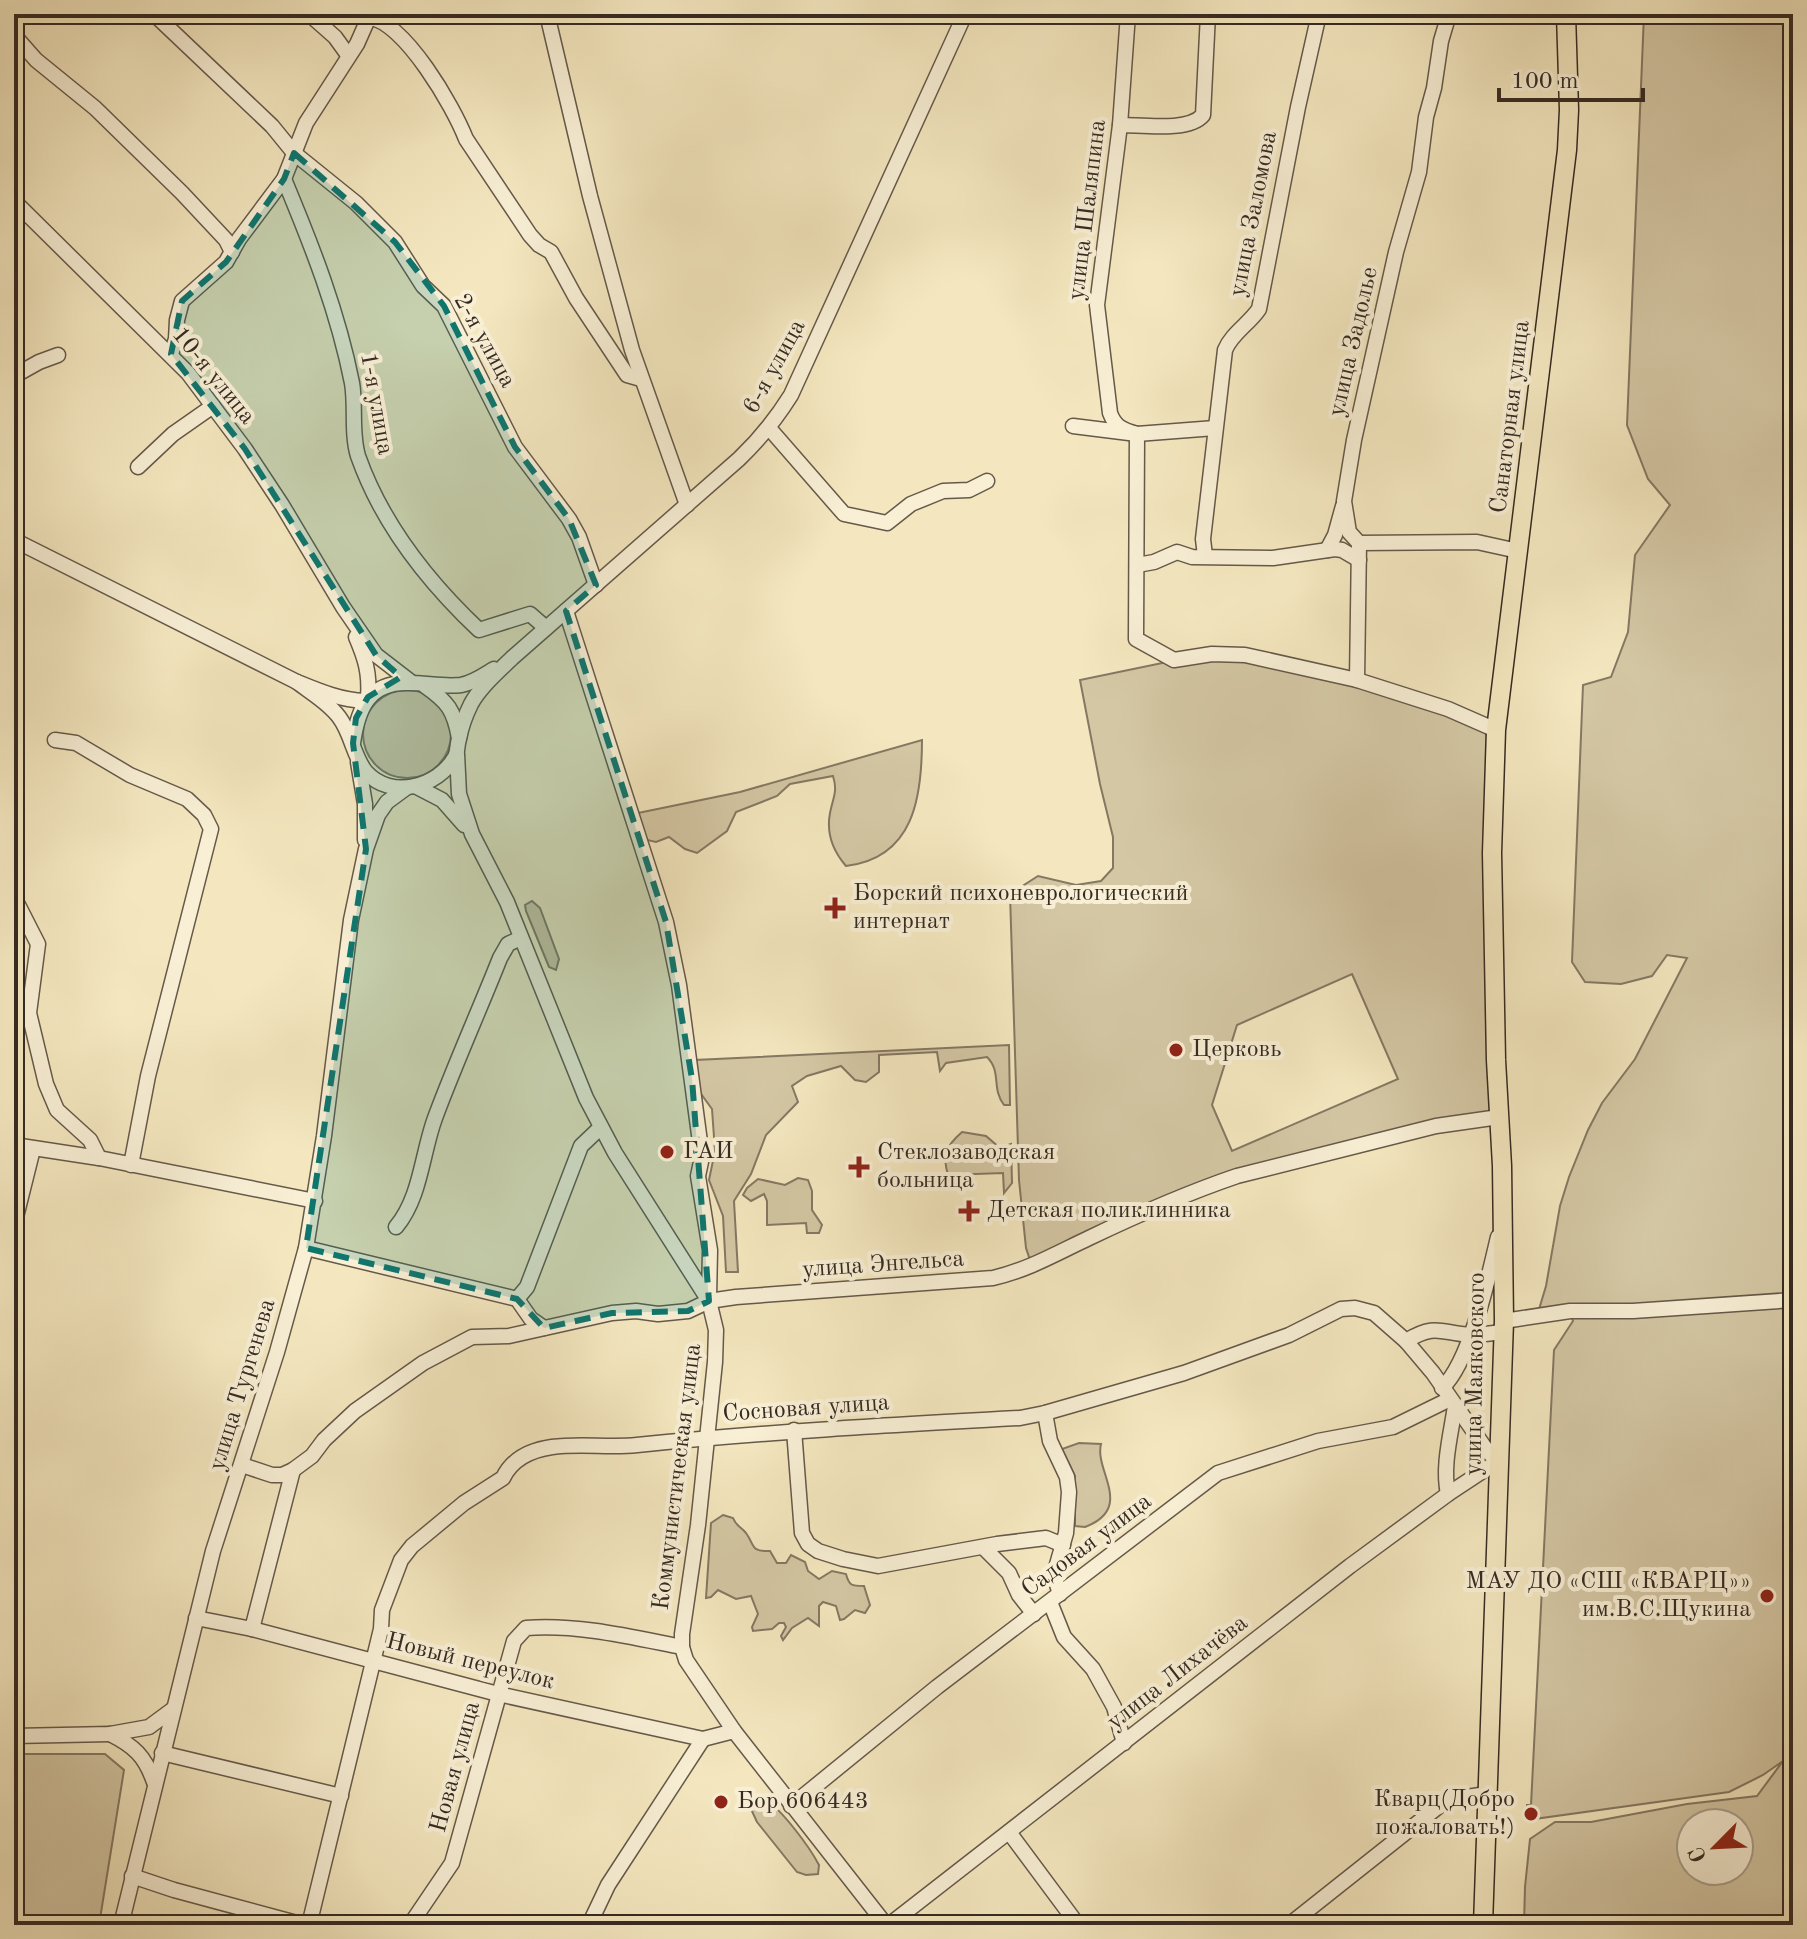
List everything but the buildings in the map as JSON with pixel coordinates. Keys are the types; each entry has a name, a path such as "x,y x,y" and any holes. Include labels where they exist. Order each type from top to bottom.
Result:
{"main road":[{"name":"Санаторная улица","path":"1492,825 1496,730 1567,150 1566,14"},
{"name":"улица Маяковского","path":"1483,1925 1504,1327 1492,825"}],"street":[{"name":"2-я улица","path":"154,14 272,126 294,153 356,203 395,242 423,286 444,306 515,447 569,519 579,537 596,585"},
{"path":"309,14 335,37 348,55"},
{"path":"547,14 590,196 641,379 687,505"},
{"name":"6-я улица","path":"512,658 739,459 769,428 791,395 965,14"},
{"name":"улица Шаляпина","path":"1128,14 1120,125 1097,305 1110,413 1114,423 1125,431 1137,434"},
{"path":"1120,125 1189,125 1200,119 1203,115 1208,14"},
{"name":"улица Заломова","path":"1205,556 1203,539 1215,428 1228,344 1259,309 1319,14"},
{"name":"улица Задолье","path":"1357,680 1359,543 1349,532 1344,501 1354,440 1396,252 1419,172 1426,117 1449,14"},
{"path":"171,354 182,301 226,262 284,179 306,123 357,44 368,15 378,18 399,35 436,80 466,139 515,214 539,245 551,252 576,298 627,375 641,379"},
{"path":"14,35 36,60 95,108 182,193 226,240 232,252"},
{"name":"1-я улица","path":"284,179 321,269 335,315 352,385 357,453 399,540 453,605 479,630 530,614 546,628"},
{"name":"10-я улица","path":"14,201 171,354 213,406 282,505 343,607 376,655 418,684"},
{"path":"14,376 58,355"},
{"path":"138,467 173,434 213,406"},
{"path":"1073,426 1137,434 1215,428"},
{"path":"769,428 844,514 887,523 911,504 932,495 943,491 969,490 987,481"},
{"path":"1137,434 1136,639 1174,660 1212,654 1245,655 1357,680 1448,709 1496,730"},
{"path":"1327,550 1335,535 1344,501"},
{"path":"14,540 297,682 349,700 366,699 395,684 462,685 475,681 512,658"},
{"path":"1359,543 1477,542 1518,551"},
{"path":"1137,565 1154,562 1177,552 1192,557 1273,558 1342,550 1359,560"},
{"name":"10-я улица","path":"343,607 367,663 370,678 366,699"},
{"path":"566,611 666,922 679,985 702,1157 698,1176 710,1250 709,1301"},
{"path":"297,682 340,717 368,774 379,781 411,787 433,780 447,768 457,754 459,738 472,703 512,658"},
{"path":"418,684 443,698 455,717 459,738"},
{"path":"355,750 356,718 366,699"},
{"path":"55,740 76,743 130,775 187,799 204,815 211,829 148,1076 131,1165"},
{"name":"улица Тургенева","path":"355,750 365,804 366,849"},
{"name":"Коммунистическая улица","path":"457,754 459,794 472,834 507,902 586,1098 709,1301 716,1330 707,1439 682,1647 695,1675 734,1731 888,1925"},
{"name":"Коммунистическая улица","path":"411,787 442,800 472,834"},
{"name":"улица Тургенева","path":"121,1925 213,1551 242,1465 306,1248 315,1201 349,932 366,849 378,815 387,802 411,787"},
{"path":"14,897 38,944 29,1013 46,1084 57,1110 90,1140 99,1158"},
{"path":"396,1227 414,1194 435,1119 500,958 508,944 521,938"},
{"name":"улица Энгельса","path":"293,1470 312,1456 355,1411 423,1363 472,1337 509,1336 612,1313 688,1311 709,1301 993,1278 1032,1266 1090,1237 1223,1181 1436,1126 1499,1117"},
{"path":"517,1299 527,1287 581,1146 601,1127"},
{"path":"14,1145 99,1158 315,1201"},
{"path":"14,1225 33,1149"},
{"path":"1448,1494 1449,1398 1471,1335 1503,1213"},
{"path":"306,1248 517,1299 531,1319 544,1328"},
{"path":"1406,1341 1439,1328 1471,1335 1570,1311 1633,1311 1793,1300"},
{"name":"Сосновая улица","path":"312,1925 311,1917 381,1629 382,1610 401,1560 412,1546 443,1520 503,1478 518,1458 551,1447 637,1445 794,1430 1020,1418 1184,1373 1289,1335 1341,1309 1355,1308 1374,1313 1406,1341 1488,1452 1498,1461"},
{"name":"Садовая улица","path":"791,1806 937,1687 1218,1473 1318,1441 1393,1427 1449,1398"},
{"path":"1045,1413 1050,1441 1067,1477 1069,1492 1063,1545 1054,1575 1055,1598 1064,1637 1093,1669 1109,1698 1124,1743"},
{"path":"794,1430 802,1533 808,1544 818,1551 878,1566 1046,1538 1063,1545"},
{"name":"улица Лихачёва","path":"888,1925 1448,1494 1498,1461"},
{"path":"242,1465 272,1475 293,1470"},
{"path":"252,1629 293,1470"},
{"path":"984,1548 1009,1573 1019,1595 1034,1614"},
{"name":"Новый переулок","path":"196,1618 252,1629 498,1694 703,1739 734,1731"},
{"name":"Новая улица","path":"410,1925 452,1863 514,1641 526,1628 589,1630 682,1647"},
{"path":"14,1736 110,1734 149,1727 173,1710"},
{"path":"110,1734 141,1753 154,1783"},
{"path":"589,1925 608,1885 703,1739"},
{"path":"162,1753 341,1796"},
{"path":"1289,1925 1439,1806 1453,1799 1487,1794"},
{"path":"1009,1832 1078,1925"},
{"path":"132,1876 304,1925"}],"highlighted area":[{"path":"294,153 395,242 444,306 515,447 569,519 596,585 566,611 666,922 692,1079 709,1301 688,1311 612,1313 544,1328 517,1299 306,1248 366,849 353,743 356,718 368,697 401,677 376,655 245,449 171,354 182,301 226,262 284,179"}],"shaded area":[{"path":"1644,14 1793,14 1793,1925 1524,1925 1530,1839 1555,1822 1591,1822 1687,1804 1757,1796 1783,1761 1729,1792 1527,1820 1527,1805 1531,1805 1554,1350 1573,1321 1569,1311 1537,1316 1546,1286 1560,1206 1588,1130 1602,1103 1635,1059 1687,958 1667,955 1652,976 1621,984 1585,982 1572,962 1583,685 1611,677 1628,632 1635,555 1670,505 1648,479 1627,425"},
{"path":"1196,656 1270,660 1496,730 1499,1117 1266,1168 1032,1266 1026,1248 1019,1180 1010,894 1038,876 1076,885 1101,881 1113,868 1113,837 1080,680","holes":["1352,974 1398,1079 1232,1151 1212,1105 1237,1025"]},
{"path":"407,690 424,694 438,703 447,717 451,734 447,751 438,765 424,774 407,778 390,774 376,765 367,751 363,734 367,717 376,703 390,694"},
{"path":"922,740 920,783 910,821 900,838 887,851 869,861 846,866 834,848 829,828 835,791 833,776 790,784 777,796 736,812 727,831 697,853 685,849 669,837 656,842 647,840 638,813 740,792"},
{"path":"532,901 540,908 559,959 556,970 549,967 526,911 525,905"},
{"path":"1009,1045 1010,1105 1004,1105 1000,1099 994,1068 987,1057 946,1063 940,1071 937,1052 879,1055 879,1072 866,1082 855,1080 841,1066 807,1076 792,1086 798,1102 766,1135 751,1174 734,1201 738,1272 726,1272 723,1216 709,1180 715,1151 712,1109 699,1091 695,1060"},
{"path":"962,1132 986,1136 1000,1148 1011,1144 1012,1183 1004,1193 1003,1173 948,1175 945,1162 947,1151"},
{"path":"798,1178 808,1180 812,1191 812,1210 822,1225 819,1233 807,1233 806,1223 767,1225 764,1194 751,1201 743,1195 758,1179 785,1185"},
{"path":"1079,1443 1101,1444 1100,1455 1110,1500 1108,1510 1100,1519 1085,1527 1075,1526 1075,1476 1062,1449"},
{"path":"723,1515 733,1518 754,1547 770,1551 777,1563 786,1563 791,1555 805,1562 808,1571 819,1579 832,1571 846,1574 852,1584 864,1586 870,1605 865,1613 855,1610 840,1620 836,1606 823,1602 819,1606 819,1626 808,1618 792,1628 783,1640 784,1623 772,1629 753,1631 758,1614 751,1596 736,1599 718,1590 706,1598 711,1523"},
{"path":"14,1754 105,1754 124,1770 99,1925 14,1925"},
{"path":"765,1799 802,1839 819,1865 818,1874 797,1872 757,1822 751,1809 756,1801"}],"place":[{"name":"Борский психоневрологический интернат","path":"835,908"},
{"name":"Церковь","path":"1176,1050"},
{"name":"ГАИ","path":"667,1152"},
{"name":"Стеклозаводская больница","path":"859,1167"},
{"name":"Детская поликлинника","path":"969,1211"},
{"name":"МАУ ДО «СШ «КВАРЦ»» им.В.С.Щукина","path":"1767,1596"},
{"name":"Бор 606443","path":"721,1802"},
{"name":"Кварц(Добро пожаловать!)","path":"1531,1814"}]}
